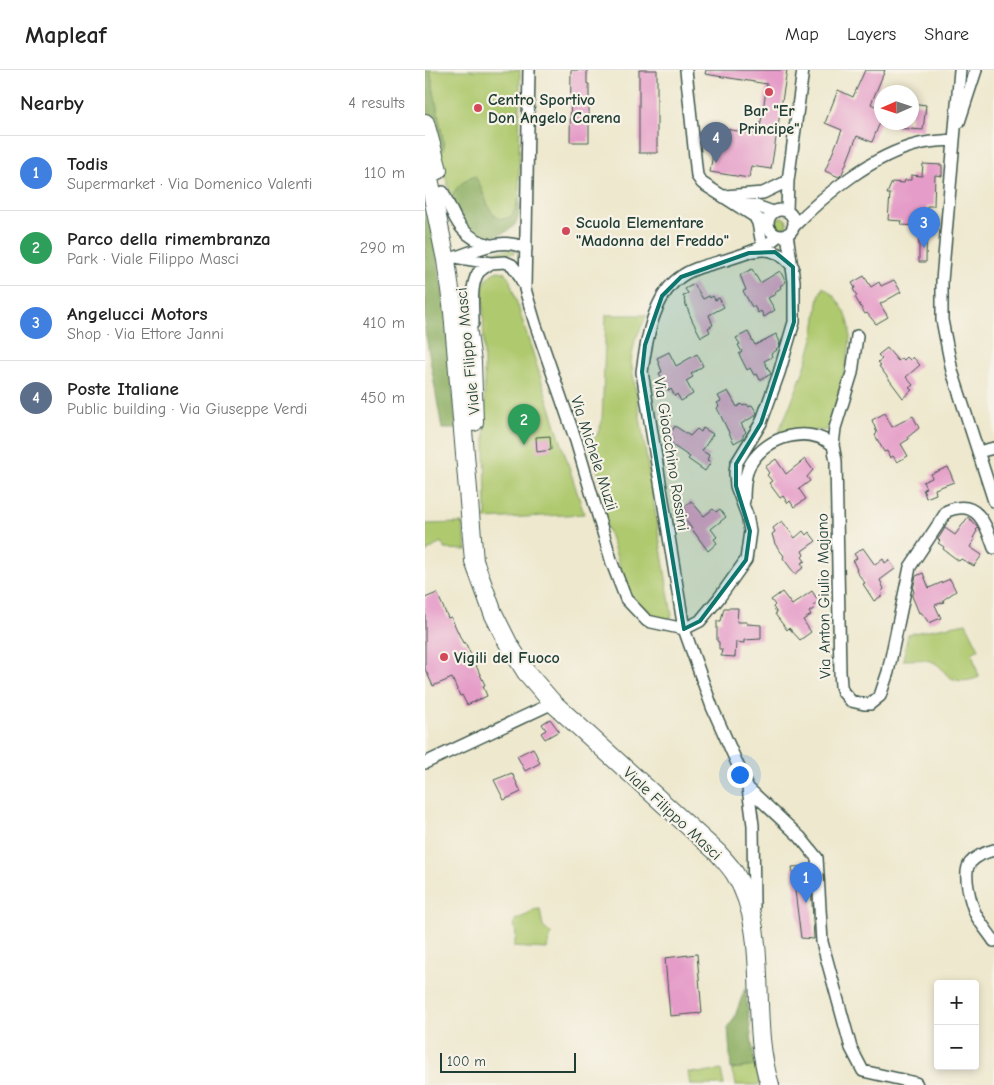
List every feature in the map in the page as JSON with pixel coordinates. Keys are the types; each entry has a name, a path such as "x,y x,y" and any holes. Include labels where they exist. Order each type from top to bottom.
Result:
{"main road":[{"name":"Viale Filippo Masci","path":"425,124 443,192 451,258 474,561 493,612 508,643 526,672 553,703 719,853 735,874 746,898 754,926 759,1034 770,1085"},
{"name":"Viale Filippo Masci","path":"425,159 451,258 472,362 483,582"}],"street":[{"name":"Via Michele Muzii","path":"529,70 525,289 576,441 612,563 626,599 647,621 684,629"},
{"path":"686,70 696,173 700,181 769,226 788,231"},
{"path":"684,629 700,621 746,560 750,531 736,486 736,464 761,423 794,322 795,295 788,231 794,220 789,212 788,181 803,70"},
{"path":"959,70 942,281 942,320 952,371 994,501"},
{"path":"953,140 976,70"},
{"path":"788,231 813,206 886,155 918,144 953,140"},
{"path":"725,196 763,193 788,181"},
{"path":"749,253 769,226 769,218 788,181"},
{"path":"443,192 457,223 478,242 490,245"},
{"path":"725,196 750,202 774,211 781,209 789,212 813,206"},
{"path":"753,214 758,223 761,239"},
{"path":"451,258 490,245 509,242 519,235 526,222"},
{"path":"788,231 793,242 793,268"},
{"name":"Via Gioacchino Rossini","path":"748,788 712,707 684,629 642,372 645,345 662,296 672,284 697,268 749,253 788,231"},
{"path":"505,262 525,249 509,242"},
{"path":"749,253 761,250 775,252 785,258 793,268"},
{"path":"451,258 491,263 505,262 512,265 518,272 525,289"},
{"path":"472,362 473,295 476,278 481,270 491,263"},
{"name":"Via Anton Giulio Majano","path":"857,336 851,374 835,428 833,445 836,461 840,672 843,692 851,701 870,704 882,693 888,672 909,566 947,511 957,507 975,511 985,524 994,548"},
{"path":"744,508 744,489 750,464 762,450 775,441 807,434 821,438 833,445"},
{"path":"978,452 994,448"},
{"path":"425,763 553,703"},
{"path":"748,788 753,825 754,926"},
{"path":"748,788 800,837 817,858 823,942 851,1048 863,1072 916,1083 917,1085"},
{"path":"994,850 975,858 967,870 967,883 973,908 980,922 994,941"}],"highlighted area":[{"path":"775,252 793,267 794,322 761,423 736,464 736,486 750,531 746,560 700,621 684,629 642,372 645,345 662,296 681,277 749,253"}],"green space":[{"path":"425,70 430,70 444,146 440,157 425,102"},
{"name":"Centro Sportivo Don Angelo Carena","path":"430,70 520,70 519,198 515,212 511,217 504,219 495,216 488,206 479,183 451,197 440,157 444,146"},
{"path":"475,176 491,210 499,218 504,219 511,216 515,211 519,198 518,219 512,228 502,234 480,236 465,229 451,197 461,184"},
{"path":"425,187 445,307 456,429 442,429 425,330"},
{"path":"779,217 783,217 787,223 783,229 779,229 775,225 775,221"},
{"path":"513,249 514,253 476,257 478,254"},
{"path":"498,271 504,272 509,278 584,514 485,519 483,288 488,277"},
{"path":"823,287 836,298 842,308 849,324 850,333 847,361 835,408 828,430 796,432 779,437 780,428 805,367 813,339 819,296"},
{"path":"606,315 647,315 635,340 631,361 672,616 667,621 649,613 628,591 602,512 607,501 589,443 597,435 602,422"},
{"path":"462,523 467,550 445,549 441,542 425,553 425,524"},
{"path":"966,623 979,649 972,653 979,677 966,681 957,680 950,677 931,661 903,660 908,634"},
{"path":"540,909 543,927 551,934 547,949 513,947 516,938 515,920 529,914 533,910"},
{"path":"745,988 755,1066 731,1069 728,1027 734,1019"},
{"path":"755,1066 760,1085 735,1085 731,1069"},
{"path":"721,1070 724,1085 690,1085 688,1072 704,1073"}],"building":[{"path":"571,70 587,70 587,84 589,84 589,142 570,142"},
{"path":"639,70 657,70 657,153 639,153"},
{"path":"706,70 787,70 771,169 751,166 749,178 710,172 717,128 759,134 767,84 705,74"},
{"path":"865,70 885,70 879,85 874,85 874,97 871,104 874,106 874,130 877,130 872,142 857,136 842,174 839,177 825,171 842,130 825,123 838,90 853,97"},
{"path":"919,104 926,105 923,130 919,130"},
{"path":"923,164 942,165 942,176 935,175 934,206 927,206 926,262 919,262 919,226 901,225 902,221 888,220 890,194 887,194 892,182 904,183 905,180 911,180 911,175 922,176"},
{"path":"752,269 760,283 780,271 786,282 775,292 776,294 768,298 775,310 764,317 761,311 758,313 754,306 752,307 743,291 746,290 740,275"},
{"path":"864,276 871,287 879,282 881,286 894,280 901,292 880,304 888,317 876,324 867,313 865,314 855,297 857,296 853,289 855,288 852,283"},
{"path":"694,284 703,299 709,296 710,298 713,296 715,300 719,298 724,307 709,315 713,325 708,328 710,332 701,337 683,296 688,293 685,289"},
{"path":"748,332 755,345 776,334 780,342 777,350 771,354 772,357 764,361 771,374 760,380 757,374 754,375 750,368 747,370 739,354 742,352 736,338"},
{"path":"887,348 898,361 902,358 904,360 907,357 910,360 913,357 920,365 906,377 913,385 909,388 912,390 903,398 879,366 881,365 878,362 882,359 878,355"},
{"path":"669,352 676,366 697,354 703,366 691,374 693,377 686,381 693,394 681,401 671,389 669,391 659,373 662,372 657,358"},
{"path":"728,391 737,407 741,404 743,406 747,404 749,407 752,405 757,413 741,424 746,432 743,438 734,443 717,408 719,406 717,403 721,401 718,396"},
{"path":"885,413 892,427 913,416 919,428 908,437 909,439 901,444 908,456 897,462 893,456 890,458 887,451 884,452 875,435 877,433 872,420"},
{"path":"675,426 690,436 697,429 701,432 703,428 713,434 702,451 709,455 707,460 711,462 705,471 688,459 690,457 670,442 673,438 669,436"},
{"path":"550,436 551,450 537,452 536,437"},
{"path":"776,459 786,474 805,459 813,470 807,477 810,481 799,489 806,499 794,507 783,496 780,498 769,483 772,481 767,475 769,473 765,467"},
{"path":"948,467 954,482 935,489 936,494 926,498 923,489 926,488 923,482 932,478 931,474"},
{"path":"691,501 704,516 713,509 716,512 720,509 726,517 711,529 717,537 714,539 717,543 708,551 684,518 683,513 686,510 684,507"},
{"path":"968,517 978,528 973,538 975,539 970,547 982,555 974,566 961,559 959,561 938,543 940,541 938,539 945,528 955,535"},
{"path":"782,521 795,538 803,531 806,535 809,532 816,541 802,551 804,555 802,557 805,561 801,563 804,567 795,574 783,558 784,556 775,544 772,534 775,532 773,528"},
{"path":"863,548 875,565 883,559 885,563 889,560 895,569 880,580 884,589 881,592 883,595 874,601 863,584 865,583 856,571 853,561 857,558 854,554"},
{"path":"923,573 929,588 950,579 956,591 943,600 944,602 935,605 941,618 929,623 921,612 919,613 912,596 916,576"},
{"path":"812,591 819,602 809,612 811,615 803,620 811,632 800,640 789,628 787,630 775,614 777,613 773,607 775,605 771,600 782,592 792,605"},
{"path":"437,593 448,618 451,617 463,643 465,642 485,685 483,686 487,696 467,705 462,695 460,696 452,678 433,686 425,669 425,598"},
{"path":"724,608 738,608 737,622 761,625 761,639 744,640 744,643 736,642 735,657 721,656 722,649 719,649 719,642 717,641 717,621 721,621"},
{"path":"550,719 559,731 545,739 541,733 546,730 542,724"},
{"path":"533,748 540,763 525,771 517,756"},
{"path":"512,773 521,792 504,800 494,780"},
{"path":"810,866 814,939 801,938 792,867"},
{"path":"697,954 702,1013 670,1016 665,958"}],"place":[{"name":"Bar \"Er Principe\"","path":"769,92"},
{"name":"Centro Sportivo Don Angelo Carena","path":"478,108"},
{"name":"Poste Italiane","path":"716,163"},
{"name":"Scuola Elementare \"Madonna del Freddo\"","path":"566,231"},
{"name":"Angelucci Motors","path":"924,248"},
{"name":"Parco della rimembranza","path":"524,445"},
{"name":"Vigili del Fuoco","path":"444,657"},
{"name":"Todis","path":"806,903"}]}
